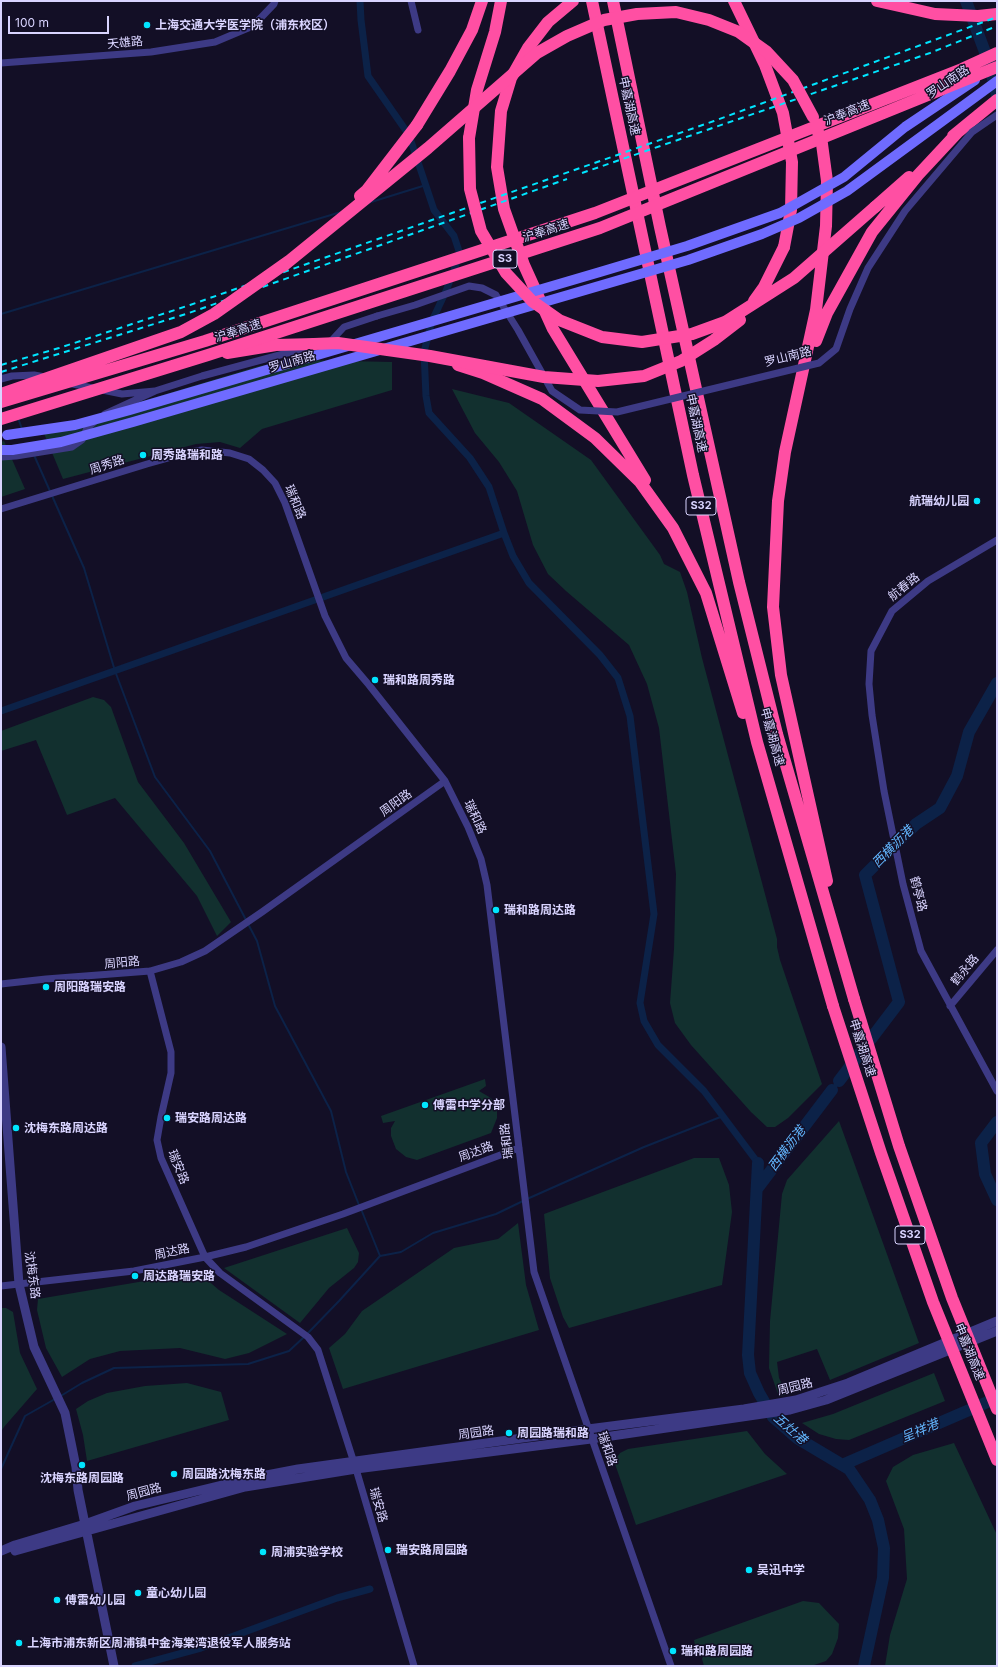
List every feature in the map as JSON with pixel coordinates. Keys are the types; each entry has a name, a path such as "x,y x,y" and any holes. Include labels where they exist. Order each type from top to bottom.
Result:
{"highway":[{"path":"283,266 367,190 417,125 450,71 472,30 482,1"},
{"path":"501,1 495,32 478,90 469,138 470,189 481,231 506,272 532,301 559,320 602,337 642,342 692,334 725,322 794,278 859,222 959,131 997,100"},
{"path":"573,1 548,22 528,48 511,78 501,111 497,167 504,209 524,265 553,329 673,528 706,593 833,1006"},
{"name":"申嘉湖高速","path":"592,1 693,475 757,742 833,1006 881,1153 934,1302 997,1460"},
{"name":"申嘉湖高速","path":"613,1 660,227 739,582 777,734 854,999 901,1153 952,1298 997,1409"},
{"path":"208,355 276,345 338,343 430,356 544,377 598,381 644,376 681,361 738,323 764,287 784,247 791,210 792,162 783,114 765,65 734,1"},
{"path":"877,1 935,14 978,16 997,14"},
{"path":"884,1 902,7"},
{"path":"1,394 181,332 214,314 283,266 428,148 537,54 567,36 604,20 637,14 676,12 709,20 739,32 767,52 793,80 813,117 822,144 827,181 826,226 816,310 785,452 778,500 773,607 781,675 854,999"},
{"name":"沪奉高速","path":"1,402 205,341 595,213 962,69 997,53"},
{"name":"沪奉高速","path":"1,419 208,355 600,228 997,66"},
{"path":"797,402 812,351 827,313 872,232 918,175 959,131"},
{"path":"430,356 483,373 542,399 595,438 640,482 673,528"}],"main road":[{"name":"罗山南路","path":"4,435 76,425 130,410 687,246 780,213 844,177 905,127 997,66"},
{"name":"罗山南路","path":"1,450 12,450 62,442 133,422 688,260 762,234 799,218 847,191 997,81"}],"street":[{"name":"天雄路","path":"1,63 151,52 215,42 253,26 274,4 275,1"},
{"path":"410,1 418,30"},
{"name":"罗山南路","path":"1,457 72,447 82,440 86,428 106,412 155,391 202,376 287,353 314,350 332,340 344,327 415,305 469,286 482,288 496,295 518,330 552,391 580,410 617,412 819,363 836,349 850,309 868,268 906,211 972,132 997,115"},
{"name":"罗山南路","path":"1,379 12,376 34,375 122,394 155,391"},
{"name":"周秀路","path":"1,509 190,452 202,450 230,453"},
{"name":"瑞和路","path":"230,453 249,459 275,483 285,503 325,616 346,658 370,685 444,781 471,833 481,859 487,885 534,1272 591,1439 672,1666"},
{"name":"航春路","path":"869,684 871,651 892,611 928,581 997,540"},
{"name":"鹤亭路","path":"869,684 872,715 891,823 921,951 997,1091"},
{"name":"周阳路","path":"1,984 150,971 181,962 205,951 235,931 444,781"},
{"name":"鹤永路","path":"950,1006 997,950"},
{"name":"瑞安路","path":"150,971 171,1052 171,1073 157,1140 161,1158 205,1257 220,1272 308,1337 318,1350 355,1465 414,1666"},
{"name":"沈梅东路","path":"1,1047 19,1284 34,1347 65,1413 86,1528"},
{"name":"周达路","path":"1,1286 134,1271 205,1257 271,1239 519,1148"},
{"name":"周园路","path":"1,1554 86,1528 135,1506 230,1482 298,1469 355,1465 591,1439 751,1417 787,1406 848,1383 997,1321"},
{"name":"周园路","path":"355,1465 588,1429 744,1409 787,1406 826,1400 997,1331"},
{"path":"86,1528 109,1649 114,1666"},
{"name":"周园路","path":"1,1550 86,1528"}],"green space":[{"path":"299,360 392,362 392,390 262,429 240,448 220,442 196,444 63,479 43,431 259,366"},
{"path":"452,389 509,403 591,460 660,555 664,564 680,572 687,592 702,658 777,939 780,960 822,1084 788,1118 775,1127 767,1127 751,1112 691,1045 675,1023 670,1003 674,949 676,874 659,728 647,684 629,645 548,574 533,545 517,491 499,462 475,433"},
{"path":"4,441 25,489 1,497 1,442"},
{"path":"93,697 104,700 111,707 138,782 184,843 231,922 217,936 197,896 115,798 67,815 36,740 1,751 1,731"},
{"path":"485,1079 486,1086 479,1091 491,1098 497,1109 497,1118 491,1133 417,1160 406,1157 396,1149 391,1136 391,1128 395,1121 383,1123 381,1116"},
{"path":"839,1121 919,1343 830,1380 817,1349 777,1362 779,1378 787,1394 779,1397 769,1368 770,1321 782,1194 787,1180"},
{"path":"694,1158 719,1158 729,1185 732,1212 722,1285 569,1328 563,1317 550,1278 544,1214"},
{"path":"518,1223 526,1285 539,1330 343,1389 329,1348 345,1334 362,1311 454,1248 498,1239"},
{"path":"347,1228 359,1253 358,1262 354,1268 329,1288 300,1323 224,1268"},
{"path":"198,1272 219,1290 287,1334 249,1353 225,1359 180,1348 120,1351 90,1359 62,1377 46,1348 37,1310 38,1299"},
{"path":"1,1308 6,1308 13,1312 20,1353 37,1389 1,1432"},
{"path":"934,1373 945,1401 849,1440 836,1439 819,1434 802,1423 833,1414"},
{"path":"187,1383 221,1392 229,1420 87,1461 83,1435 76,1409 88,1401 107,1393 145,1386"},
{"path":"747,1431 765,1454 787,1474 636,1525 614,1461 620,1453 628,1449"},
{"path":"954,1443 997,1535 997,1665 885,1666 890,1635 907,1579 904,1529 886,1481 893,1467 913,1455"},
{"path":"803,1601 819,1603 839,1624 838,1638 832,1654 826,1661 811,1666 704,1666 702,1659 707,1647 696,1650 694,1640"}],"waterway":[{"path":"360,1 368,76 409,135 434,210 454,236 460,254 446,291 432,321 424,352 426,396 429,413 470,458 489,487 513,556 529,583 600,655 618,678 630,716 654,914 640,1003 644,1021 658,1045 704,1091 758,1163"},
{"path":"966,1 989,63 997,95"},
{"path":"368,203 426,185"},
{"path":"1,314 341,212"},
{"path":"1,370 3,376"},
{"path":"18,418 22,429"},
{"path":"34,455 84,568 115,671 155,777 210,851 257,941 275,1006 331,1111 346,1172 359,1205"},
{"path":"1,711 504,533"},
{"name":"西横沥港","path":"839,1081 899,1002 865,875 916,824 940,808 957,776 969,732 997,683"},
{"name":"西横沥港","path":"757,1189 832,1090"},
{"path":"527,1199 644,1147 723,1116"},
{"path":"997,1122 981,1143 985,1174 997,1200"},
{"name":"五灶港","path":"758,1163 748,1355 750,1373 759,1393 773,1417 797,1438 849,1469 870,1500 878,1520 884,1548 883,1578 864,1666"},
{"path":"307,1334 380,1256 401,1252 433,1233 496,1214 523,1201"},
{"path":"361,1209 380,1256"},
{"path":"59,1397 82,1383 114,1368 248,1364 289,1351 304,1337"},
{"name":"呈祥港","path":"842,1465 997,1398"},
{"path":"1,1469 25,1416 55,1399"},
{"path":"135,1666 201,1648 337,1598 370,1589"}],"railway":[{"path":"1,365 59,348 190,305 714,121 997,17"},
{"path":"582,173 930,53 997,26"},
{"path":"1,372 189,313 567,179"}],"place":[{"name":"上海交通大学医学院（浦东校区）","path":"147,25"},
{"name":"周秀路瑞和路","path":"143,455"},
{"name":"航瑞幼儿园","path":"977,501"},
{"name":"瑞和路周秀路","path":"375,680"},
{"name":"瑞和路周达路","path":"496,910"},
{"name":"周阳路瑞安路","path":"46,987"},
{"name":"傅雷中学分部","path":"425,1105"},
{"name":"瑞安路周达路","path":"167,1118"},
{"name":"沈梅东路周达路","path":"16,1128"},
{"name":"周达路瑞安路","path":"135,1276"},
{"name":"周园路瑞和路","path":"509,1433"},
{"name":"沈梅东路周园路","path":"82,1465"},
{"name":"周园路沈梅东路","path":"174,1474"},
{"name":"瑞安路周园路","path":"388,1550"},
{"name":"周浦实验学校","path":"263,1552"},
{"name":"吴迅中学","path":"749,1570"},
{"name":"童心幼儿园","path":"138,1593"},
{"name":"傅雷幼儿园","path":"57,1600"},
{"name":"上海市浦东新区周浦镇中金海棠湾退役军人服务站","path":"19,1643"},
{"name":"瑞和路周园路","path":"673,1651"}]}
